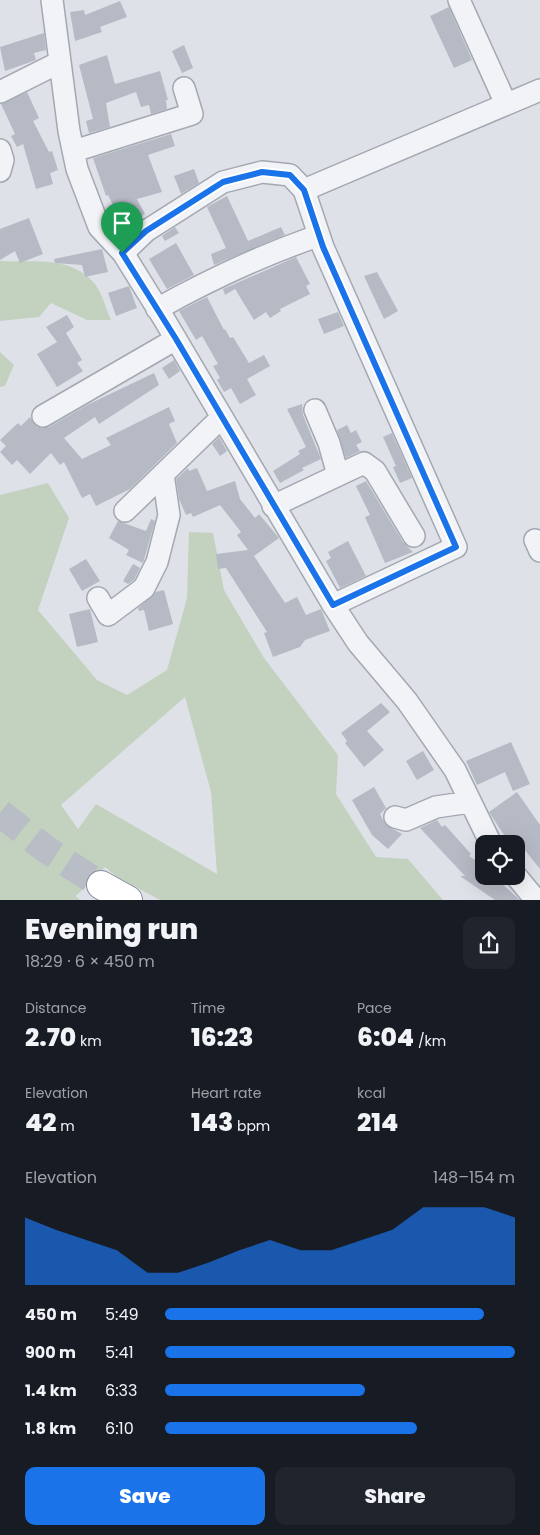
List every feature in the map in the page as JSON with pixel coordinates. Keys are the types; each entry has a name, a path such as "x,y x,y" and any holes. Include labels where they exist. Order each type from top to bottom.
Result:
{"highway":[{"path":"101,885 128,900"}],"street":[{"path":"52,0 77,169 99,227 122,253 176,339 333,605 358,643 407,701 454,770 486,835"},
{"path":"459,0 506,104"},
{"path":"0,92 60,62"},
{"path":"74,152 192,114 184,88"},
{"path":"304,190 540,90"},
{"path":"0,150 3,160 0,171"},
{"path":"122,253 146,231 223,182 262,172 290,175 304,190 323,247 456,547 333,605"},
{"path":"157,309 208,281 255,259 309,239"},
{"path":"43,416 176,339"},
{"path":"315,410 330,443 338,475"},
{"path":"125,511 222,417"},
{"path":"273,506 364,463 376,471 414,536"},
{"path":"98,598 108,615 144,588 157,562 169,515 163,474"},
{"path":"395,817 406,820 436,807 470,802"},
{"path":"524,885 536,900"}],"green space":[{"path":"0,261 50,262 74,268 95,284 102,296 111,320 87,320 51,303 39,317 0,321"},
{"path":"0,352 14,365 5,386 0,387"},
{"path":"48,483 69,518 38,610 97,680 127,695 167,670 187,598 189,532 213,533 224,590 264,658 338,755 336,794 376,857 408,859 443,900 160,900 117,877 105,867 76,896 80,900 0,900 0,495","holes":["185,697 211,792 217,874 96,804 78,829 61,805"]}],"building":[{"path":"120,1 127,17 100,27 102,32 75,41 70,12 84,10 85,15"},
{"path":"449,7 472,60 454,68 430,16"},
{"path":"44,33 46,50 34,53 36,60 5,71 0,47"},
{"path":"184,45 193,68 182,73 172,51"},
{"path":"107,55 115,84 160,71 168,100 166,100 167,109 151,114 149,105 141,107 136,92 106,103 110,127 89,133 86,121 93,119 79,65"},
{"path":"27,92 39,118 33,121 49,152 52,151 58,170 50,173 53,184 36,189 23,144 17,147 11,136 15,134 1,104"},
{"path":"171,134 175,146 148,155 162,192 137,199 145,214 123,225 108,195 106,196 93,158"},
{"path":"194,169 199,183 181,194 174,176"},
{"path":"227,196 248,241 281,227 285,235 214,265 211,254 226,248 207,207"},
{"path":"29,218 43,254 20,263 15,251 0,260 0,229"},
{"path":"175,227 179,233 165,241 162,236"},
{"path":"176,243 194,275 167,289 149,259"},
{"path":"102,249 108,272 85,277 82,265 55,263 54,259"},
{"path":"296,257 310,284 306,286 310,294 280,309 281,311 270,318 266,312 254,320 235,289 225,295 223,289"},
{"path":"377,272 398,311 384,319 364,276"},
{"path":"129,286 137,308 116,316 108,293"},
{"path":"207,297 224,330 230,338 233,337 249,363 264,355 270,366 247,379 256,395 240,404 231,388 224,392 217,380 220,378 213,366 218,364 202,336 196,340 179,311"},
{"path":"338,312 344,326 324,334 318,319"},
{"path":"67,315 74,327 66,333 82,360 77,363 83,371 57,387 37,354 57,342 46,327"},
{"path":"174,360 180,371 169,379 162,368"},
{"path":"154,373 159,385 99,424 95,417 64,438 82,459 111,445 106,438 169,407 175,421 169,424 177,443 130,489 96,506 90,494 82,498 64,462 60,465 51,453 30,474 17,460 12,465 0,452 6,446 0,440 18,423 21,426 30,417 37,427 49,427 87,405"},
{"path":"302,404 303,415 321,459 302,468 304,470 280,483 273,471 300,454 298,451 306,447 287,409"},
{"path":"347,425 351,433 356,430 362,442 356,445 360,451 346,458 337,430"},
{"path":"392,433 412,478 400,483 393,467 396,466 383,437"},
{"path":"219,437 227,451 220,456 212,444"},
{"path":"188,468 189,471 197,468 207,491 235,481 240,499 255,518 259,514 279,538 254,556 285,603 297,597 306,615 321,609 330,631 305,640 300,647 273,657 264,633 267,632 226,568 218,569 216,554 248,550 237,535 241,532 220,505 193,517 191,513 186,515 179,499 176,479"},
{"path":"366,481 403,542 413,552 385,563 365,517 370,515 356,486"},
{"path":"151,519 155,521 143,563 126,555 129,550 109,538 118,521 146,531"},
{"path":"348,541 366,576 340,588 326,561 331,558 328,552"},
{"path":"86,559 100,581 82,591 69,569"},
{"path":"133,564 140,568 134,580 128,584 123,581"},
{"path":"164,590 173,624 149,631 144,610 139,611 138,608 156,592"},
{"path":"90,609 98,642 77,647 69,614"},
{"path":"381,703 390,712 367,731 384,750 364,767 345,743 347,741 341,733"},
{"path":"511,742 530,784 513,791 505,772 477,785 466,761"},
{"path":"423,751 434,770 417,780 406,761"},
{"path":"374,787 386,808 380,814 386,825 402,834 388,849 372,835 352,800"},
{"path":"517,792 540,825 540,869 525,850 525,835 504,835 489,812"},
{"path":"437,820 442,827 445,825 471,854 469,856 475,860 475,885 503,885 520,900 495,900 460,876 465,876 420,828"}],"tunnel":[{"path":"0,813 47,850 101,885"}],"route":[{"path":"262,172 290,175 304,190 323,247 456,547 333,605 176,339 122,253 146,231 223,182 262,172"}]}
